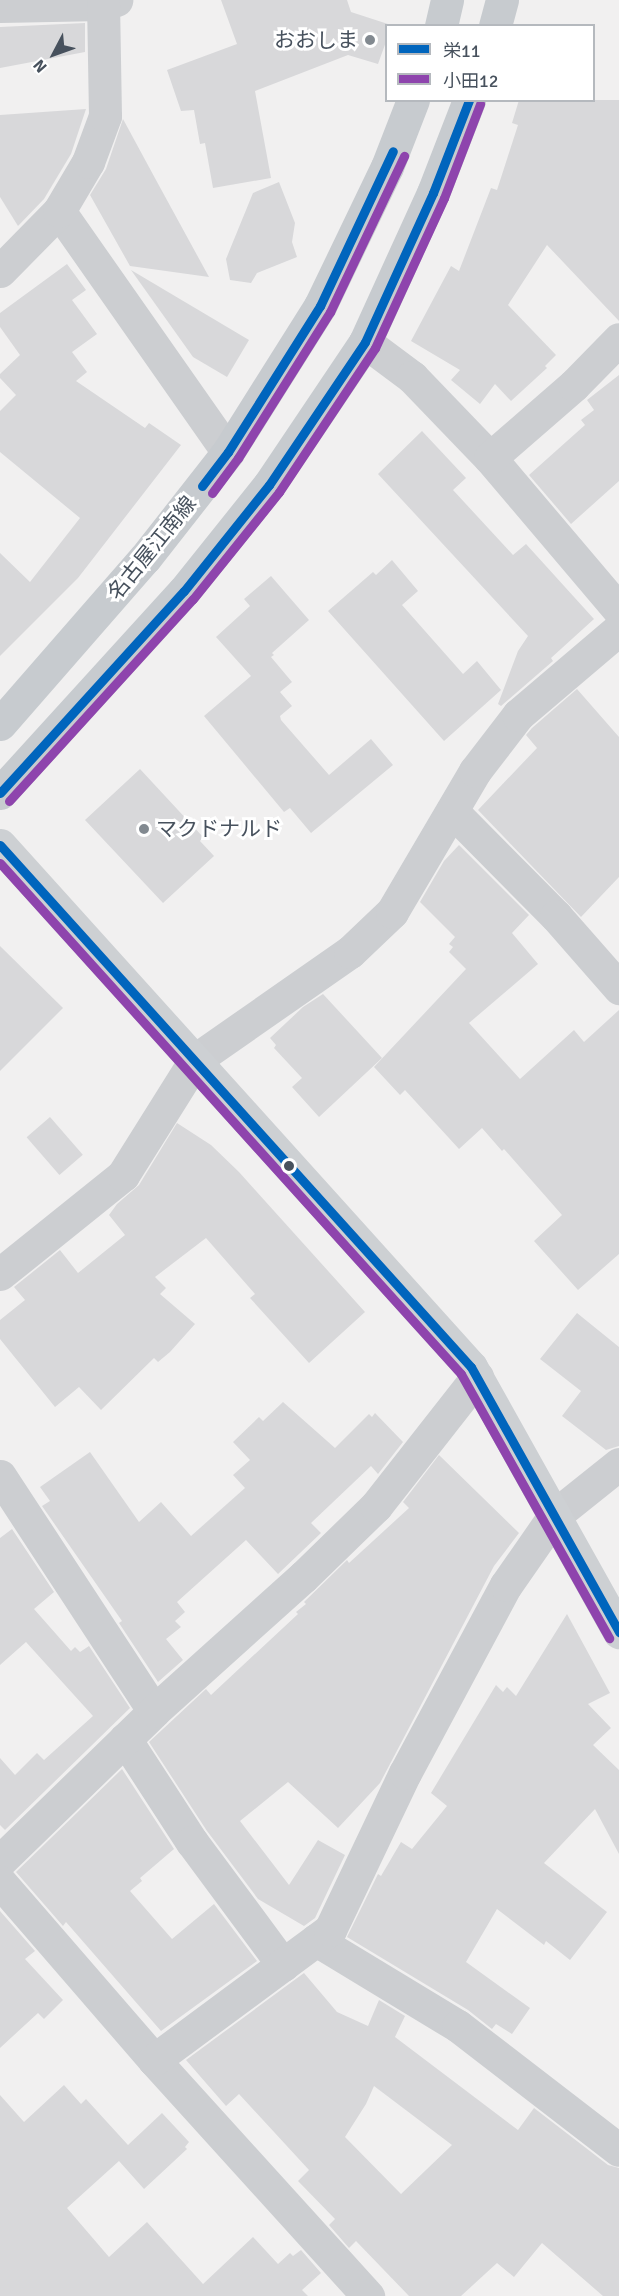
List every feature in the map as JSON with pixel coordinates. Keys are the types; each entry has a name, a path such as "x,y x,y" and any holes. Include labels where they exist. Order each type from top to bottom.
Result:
{"main road":[{"path":"441,24 447,0"},
{"path":"496,24 502,0"},
{"name":"名古屋江南線","path":"0,724 146,558 228,452 320,306 387,167 411,102"},
{"path":"0,793 184,591 269,485 365,342 433,193 468,102"},
{"path":"0,845 471,1367 619,1632"}],"street":[{"path":"0,6 109,2 105,116 88,162 59,211 0,271"},
{"path":"59,211 228,452"},
{"path":"490,458 574,385 619,339"},
{"path":"365,342 412,377 490,458 619,610"},
{"path":"0,1274 123,1175 195,1060 350,952 392,912 475,771 518,715 619,629"},
{"path":"452,811 556,916 619,988"},
{"path":"0,1861 154,1711 303,1577 376,1506 477,1377"},
{"path":"154,2060 330,1930 405,1773 506,1585 554,1516 619,1464"},
{"path":"0,1476 154,1711"},
{"path":"125,1739 192,1842 283,1965"},
{"path":"0,1882 154,2060 368,2296"},
{"path":"316,1940 458,2026 619,2150"}],"building":[{"path":"221,0 347,0 351,12 388,24 385,24 385,45 378,64 348,55 255,91 271,178 213,188 205,143 200,144 194,110 181,111 167,70 237,44"},
{"path":"85,23 85,52 0,68 0,27"},
{"path":"619,100 619,321 547,245 508,305 556,355 545,366 547,368 511,401 495,384 480,404 451,380 460,370 411,341 451,266 459,271 491,188 497,190 518,125 512,123 518,102"},
{"path":"86,109 71,154 44,199 18,226 0,197 0,115"},
{"path":"123,119 209,277 130,266 90,195 106,169"},
{"path":"279,182 295,223 292,242 297,257 257,273 251,283 230,280 226,259 253,193"},
{"path":"67,264 86,290 72,300 97,334 72,352 87,372 76,381 145,428 149,423 181,445 78,578 0,656 0,553 30,582 80,518 0,452 0,411 16,395 0,378 0,374 20,355 0,327 0,313"},
{"path":"131,270 249,340 227,377 193,357"},
{"path":"619,375 619,481 571,524 529,475 585,425 581,420 594,410 587,400"},
{"path":"422,431 466,478 453,490 513,555 526,544 594,619 551,658 553,661 501,706 498,704 518,651 528,636 378,474"},
{"path":"392,560 418,591 402,605 463,674 477,661 501,690 444,741 328,611 373,572 376,575"},
{"path":"271,576 309,620 272,653 274,655 271,657 292,682 280,692 292,706 280,716 281,720 329,775 371,739 393,765 311,833 290,808 284,812 204,716 251,676 216,637 250,606 244,599"},
{"path":"577,689 619,737 619,877 581,917 478,810 537,748 526,735"},
{"name":"マクドナルド","path":"140,769 203,837 200,841 214,856 163,903 85,820"},
{"path":"459,845 529,915 512,933 538,964 469,1023 520,1079 574,1030 584,1042 619,1010 619,1254 578,1290 534,1241 562,1215 504,1149 502,1151 482,1128 459,1149 405,1090 400,1095 374,1067 466,969 449,952 453,947 449,944 455,937 420,902 444,861"},
{"path":"0,946 63,1008 0,1071"},
{"path":"323,994 382,1058 319,1117 292,1087 302,1078 274,1048 276,1045 270,1038 303,1007"},
{"path":"50,1117 83,1155 59,1175 27,1137"},
{"path":"177,1123 211,1145 239,1172 365,1312 309,1363 250,1298 255,1294 206,1238 155,1277 166,1288 160,1294 195,1324 170,1352 158,1362 154,1358 101,1410 79,1387 55,1407 0,1339 0,1320 25,1300 14,1287 60,1250 78,1273 125,1235 109,1215 117,1204 139,1185"},
{"path":"577,1313 619,1347 619,1446 606,1450 562,1416 581,1391 540,1359"},
{"path":"283,1402 335,1448 369,1414 372,1417 375,1413 403,1442 378,1474 371,1466 311,1523 321,1533 278,1574 246,1540 177,1602 185,1612 175,1621 181,1627 166,1639 183,1660 158,1682 119,1623 122,1621 42,1506 50,1501 40,1487 90,1452 139,1522 161,1502 191,1536 245,1488 233,1475 250,1460 233,1442 259,1417 263,1421"},
{"path":"439,1455 519,1533 494,1566 380,1783 338,1828 288,1782 240,1821 289,1885 318,1840 345,1855 315,1918 304,1926 258,1899 207,1831 149,1742 206,1689 211,1695 298,1614 296,1612 306,1604 304,1602 347,1560 349,1563 409,1508 403,1502"},
{"path":"12,1529 54,1592 34,1609 71,1651 75,1647 80,1652 89,1646 130,1708 5,1830 0,1825 0,1758 15,1775 37,1753 44,1760 93,1716 26,1642 0,1665 0,1538"},
{"path":"567,1614 610,1693 588,1704 611,1728 593,1745 619,1770 619,1854 595,1809 544,1863 607,1912 570,1960 546,1941 544,1945 497,1909 466,1962 530,2008 512,2034 496,2024 492,2029 468,2010 347,1937 378,1874 381,1876 401,1842 412,1849 447,1806 431,1793 496,1685 503,1692 507,1687 516,1696"},
{"path":"122,1769 174,1849 140,1878 142,1881 130,1891 172,1939 214,1904 257,1961 161,2031 66,1922 63,1926 16,1872"},
{"path":"0,1911 35,1951 25,1959 63,2000 44,2019 38,2013 0,2048"},
{"path":"304,1973 337,2012 368,2026 379,2000 405,2016 395,2037 518,2130 534,2108 608,2165 619,2168 619,2296 603,2296 542,2243 514,2277 497,2263 461,2296 409,2296 356,2241 349,2248 329,2225 335,2219 298,2181 309,2170 239,2094 226,2106 186,2060","holes":["374,2086 452,2145 401,2194 345,2137 366,2104"]},
{"path":"64,2085 81,2104 86,2099 128,2145 162,2113 189,2142 185,2147 187,2149 144,2189 119,2161 67,2208 109,2257 147,2222 203,2284 253,2237 278,2264 290,2253 293,2256 301,2250 321,2273 302,2290 308,2296 0,2296 0,2095 24,2122"}],"transit line":[{"name":"栄11","path":"0,793 184,591 269,485 365,342 433,193 468,102"},
{"name":"小田12","path":"9,801 193,599 279,492 375,348 444,198 480,104"},
{"name":"栄11","path":"202,486 228,452 320,306 393,151"},
{"name":"小田12","path":"212,493 238,458 330,312 404,156"},
{"name":"栄11","path":"0,845 471,1367 619,1632"},
{"name":"小田12","path":"0,863 461,1374 609,1638"}],"place":[{"name":"おおしま","path":"370,40"},
{"name":"マクドナルド","path":"144,829"}]}
